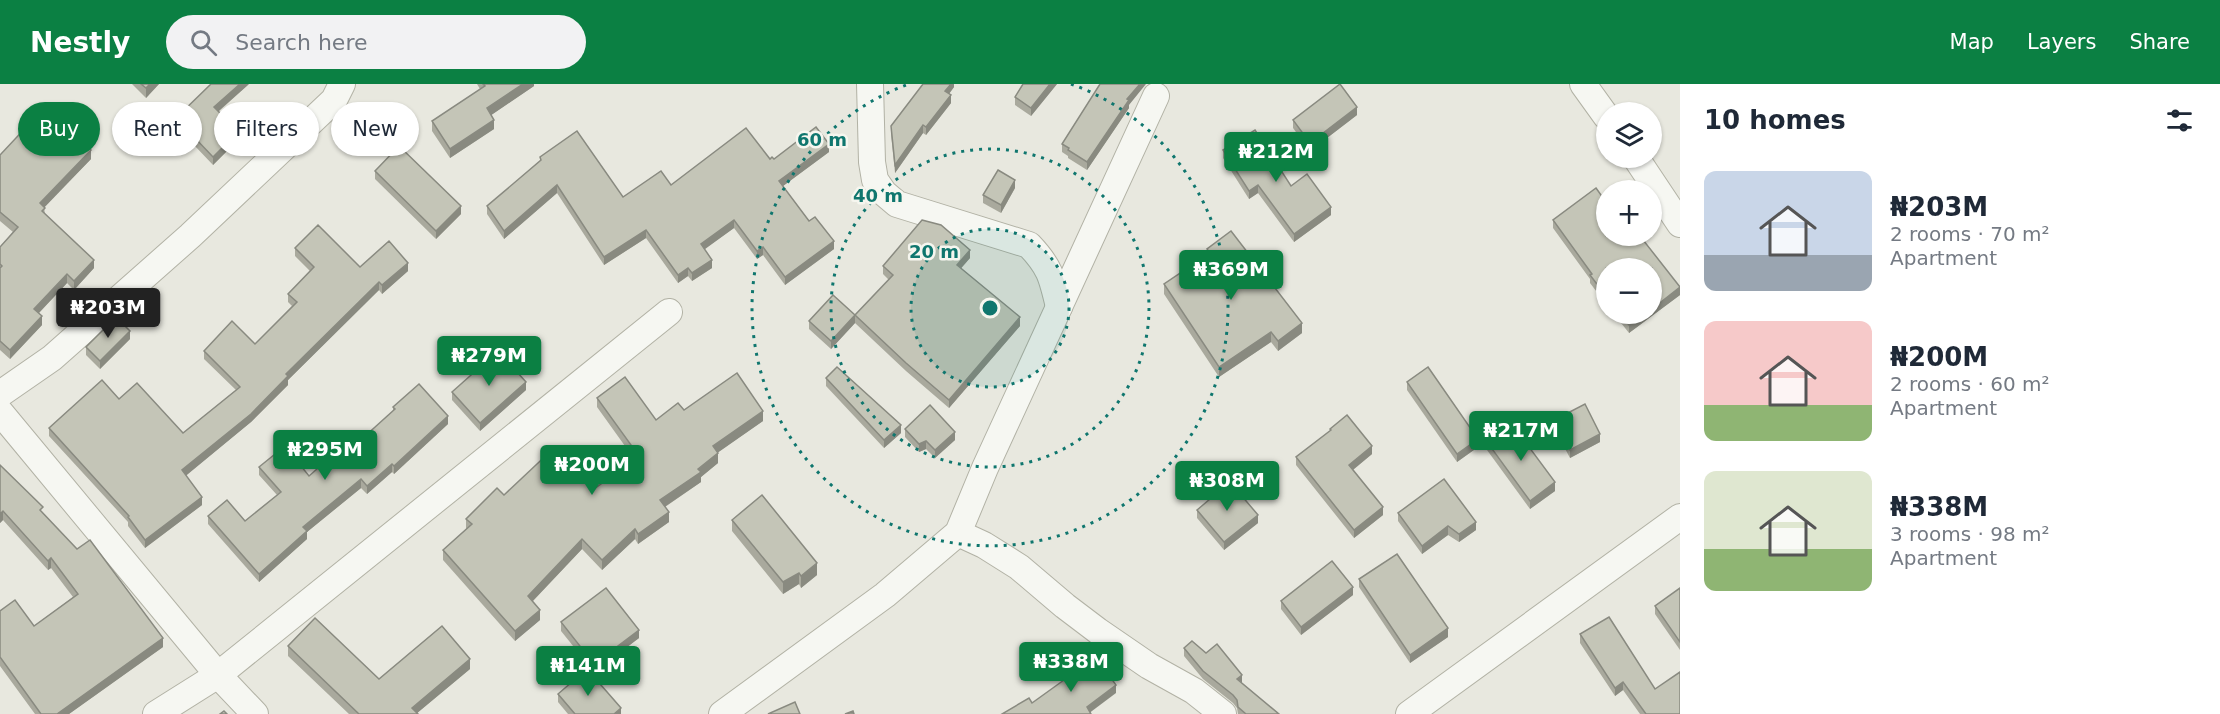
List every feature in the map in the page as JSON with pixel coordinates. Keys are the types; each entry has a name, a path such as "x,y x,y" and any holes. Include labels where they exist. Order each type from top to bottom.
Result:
{"street":[{"path":"0,394 52,358 189,236 334,100 342,84"},
{"path":"870,84 872,162 875,180 884,193 897,204 1029,245 1045,261 1052,277 1059,307"},
{"path":"1594,87 1600,102"},
{"path":"722,714 885,595 958,533 985,468 1156,96"},
{"path":"1643,168 1680,224"},
{"path":"156,714 218,675 669,312"},
{"path":"0,412 218,675 255,714"},
{"path":"1409,714 1680,517"},
{"path":"958,533 984,545 1019,567 1098,631 1149,666 1194,691 1222,714"}],"building":[{"path":"211,84 240,84 220,102 214,102 213,157 202,145 202,102 192,102"},
{"path":"483,84 523,84 487,108 494,120 450,149 432,121 485,86"},
{"path":"923,84 951,84 945,91 951,95 926,127 923,125 895,165 891,126"},
{"path":"1023,84 1050,84 1031,108 1015,97"},
{"path":"1100,84 1140,84 1127,99 1129,100 1087,162 1062,144"},
{"path":"1340,84 1357,107 1310,143 1293,120"},
{"path":"816,127 829,144 779,181 809,221 815,217 834,241 785,277 763,247 757,251 734,220 701,244 712,260 692,273 688,268 678,275 646,230 604,257 557,185 504,231 487,206 541,160 540,157 577,131 623,197 661,171 671,185 746,128 770,159 772,157 774,159"},
{"path":"1255,130 1291,186 1307,174 1331,207 1294,234 1258,185 1249,191 1223,150"},
{"path":"18,136 18,156 85,156 40,203 45,208 42,211 94,260 74,281 67,274 34,309 42,316 10,350 0,341 0,268 2,266 0,247 18,227 0,212 0,155"},
{"path":"389,156 409,156 461,206 436,231 375,171"},
{"path":"998,170 1015,180 1001,205 983,195"},
{"path":"1596,188 1596,246 1648,246 1657,258 1596,258 1596,283 1553,220"},
{"path":"922,220 941,225 970,250 957,265 1020,317 949,400 855,315 893,275 883,266"},
{"path":"318,225 360,267 389,241 408,263 382,285 379,282 286,374 288,376 251,414 182,470 202,497 145,540 129,516 49,428 102,380 119,399 137,383 183,433 240,387 204,351 232,321 255,344 297,302 288,294 314,267 295,248"},
{"path":"1231,231 1302,323 1278,341 1271,332 1219,367 1164,284 1210,253 1207,249"},
{"path":"1662,264 1680,287 1662,301"},
{"path":"833,295 855,315 831,341 809,321"},
{"path":"116,317 130,331 100,361 86,347"},
{"path":"498,351 526,382 480,423 452,392"},
{"path":"837,367 901,425 884,440 826,378"},
{"path":"1428,367 1478,439 1457,454 1407,382"},
{"path":"737,373 763,411 713,446 718,453 698,469 701,472 660,500 669,512 638,534 635,529 602,560 582,539 528,596 540,610 515,631 443,550 472,524 466,519 497,488 504,495 554,448 594,489 639,456 597,398 625,377 656,420 678,403 684,410"},
{"path":"419,384 448,416 394,466 392,464 367,486 361,479 303,527 307,531 259,574 208,516 227,500 245,521 281,492 259,467 285,446 309,476 359,432 364,437"},
{"path":"1585,404 1600,434 1570,450 1554,420"},
{"path":"930,405 955,432 935,450 926,441 919,444 905,429"},
{"path":"1347,415 1372,446 1349,465 1383,507 1354,530 1296,457"},
{"path":"1512,424 1555,482 1530,501 1487,442"},
{"path":"0,465 43,507 40,510 77,549 90,540 163,638 57,714 41,714 0,657 0,611 15,600 34,626 78,594 51,558 48,561 3,511 0,514"},
{"path":"1444,479 1476,522 1459,534 1448,526 1422,546 1398,513"},
{"path":"1230,482 1258,515 1224,542 1197,510"},
{"path":"762,495 817,563 801,576 799,573 783,582 732,520"},
{"path":"1397,554 1448,628 1410,655 1359,579"},
{"path":"1332,561 1353,587 1301,627 1281,601"},
{"path":"606,588 639,630 594,664 561,622"},
{"path":"1680,588 1680,642 1655,606"},
{"path":"1609,617 1655,689 1680,672 1680,714 1646,714 1623,682 1615,688 1580,634"},
{"path":"315,618 379,679 442,626 470,659 412,708 418,714 359,714 288,646"},
{"path":"1192,641 1206,653 1217,644 1242,675 1237,679 1279,714 1246,714 1238,707 1233,695 1203,671 1184,648"},
{"path":"1096,657 1116,685 1087,707 1091,714 1002,714 1029,698 1032,703"},
{"path":"587,669 621,708 614,714 575,714 558,694"},
{"path":"795,702 800,714 768,714"}]}
